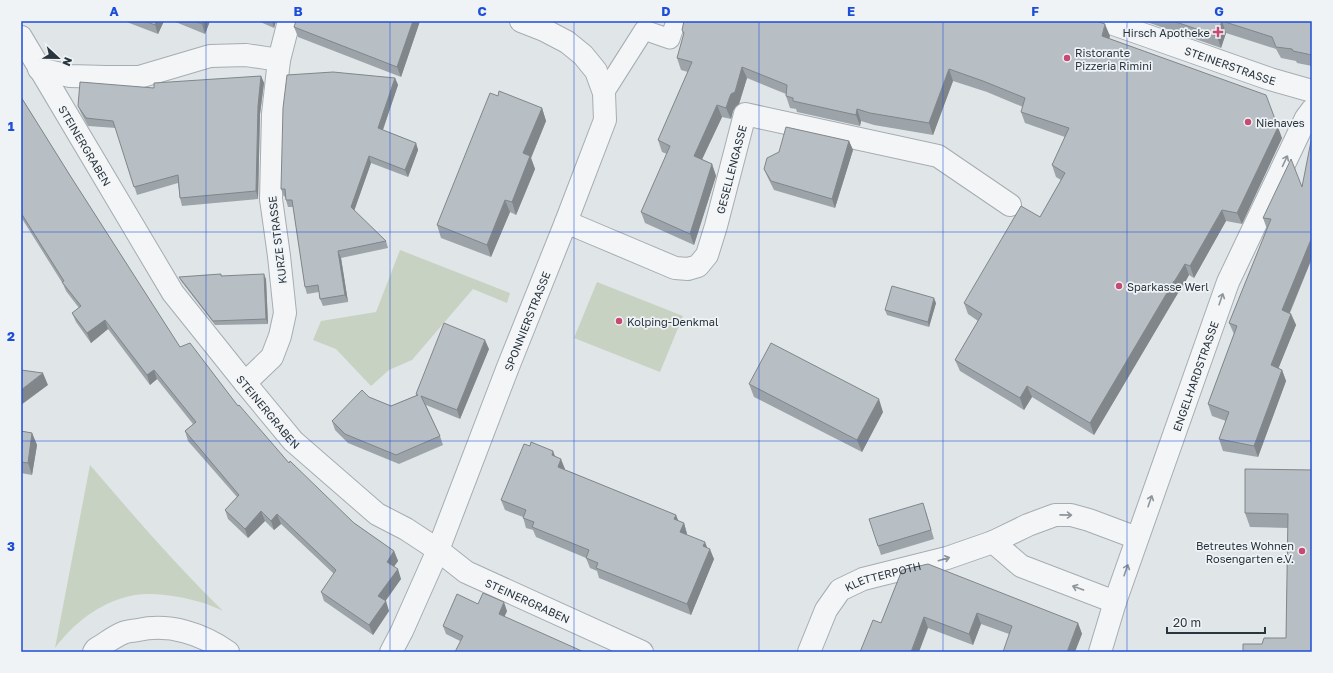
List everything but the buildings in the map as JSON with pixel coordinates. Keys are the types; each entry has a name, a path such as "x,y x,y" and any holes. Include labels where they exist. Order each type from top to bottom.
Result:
{"street":[{"name":"KURZE STRASSE","path":"244,383 272,357 280,336 284,313 279,256 271,199 274,114 279,60 288,21"},
{"name":"SPONNIERSTRASSE","path":"391,652 402,631 438,550 513,353 605,120 604,93 596,71 583,54 567,42 544,30 521,21"},
{"name":"STEINERSTRASSE","path":"1105,21 1270,79 1312,91"},
{"name":"STEINERGRABEN","path":"21,37 174,293 244,383 293,441 377,514 406,529 438,550 466,572 642,652"},
{"path":"39,69 70,76 139,77 210,56 246,55 279,60"},
{"name":"ENGELHARDSTRASSE","path":"1100,652 1137,538 1228,282 1306,118 1312,110"},
{"name":"GESELLENGASSE","path":"566,222 675,268 688,269 698,266 707,255 716,226 745,114 938,156 1010,205"},
{"name":"KLETTERPOTH","path":"809,652 826,610 840,590 863,580 947,558 993,542 1028,525 1055,515 1071,515 1089,520 1137,538"},
{"path":"993,542 1021,566 1115,602"},
{"path":"94,652 96,649 123,633 151,627 168,628 191,633 207,639 228,652"}],"lane":[{"path":"604,93 644,30 670,39 676,21"}],"green space":[{"path":"400,250 510,293 507,303 473,289 412,360 389,370 371,386 336,349 313,340 321,321 376,312"},
{"path":"597,282 683,316 660,372 574,338"},
{"path":"90,465 172,558 223,611 203,603 174,596 147,594 130,596 119,599 88,615 70,630 55,648"}],"place":[{"name":"Hirsch Apotheke","path":"1218,32"},
{"name":"Ristorante Pizzeria Rimini","path":"1067,58"},
{"name":"Niehaves","path":"1248,122"},
{"name":"Sparkasse Werl","path":"1119,286"},
{"name":"Kolping-Denkmal","path":"619,321"},
{"name":"Betreutes Wohnen Rosengarten e.V.","path":"1302,551"}]}
